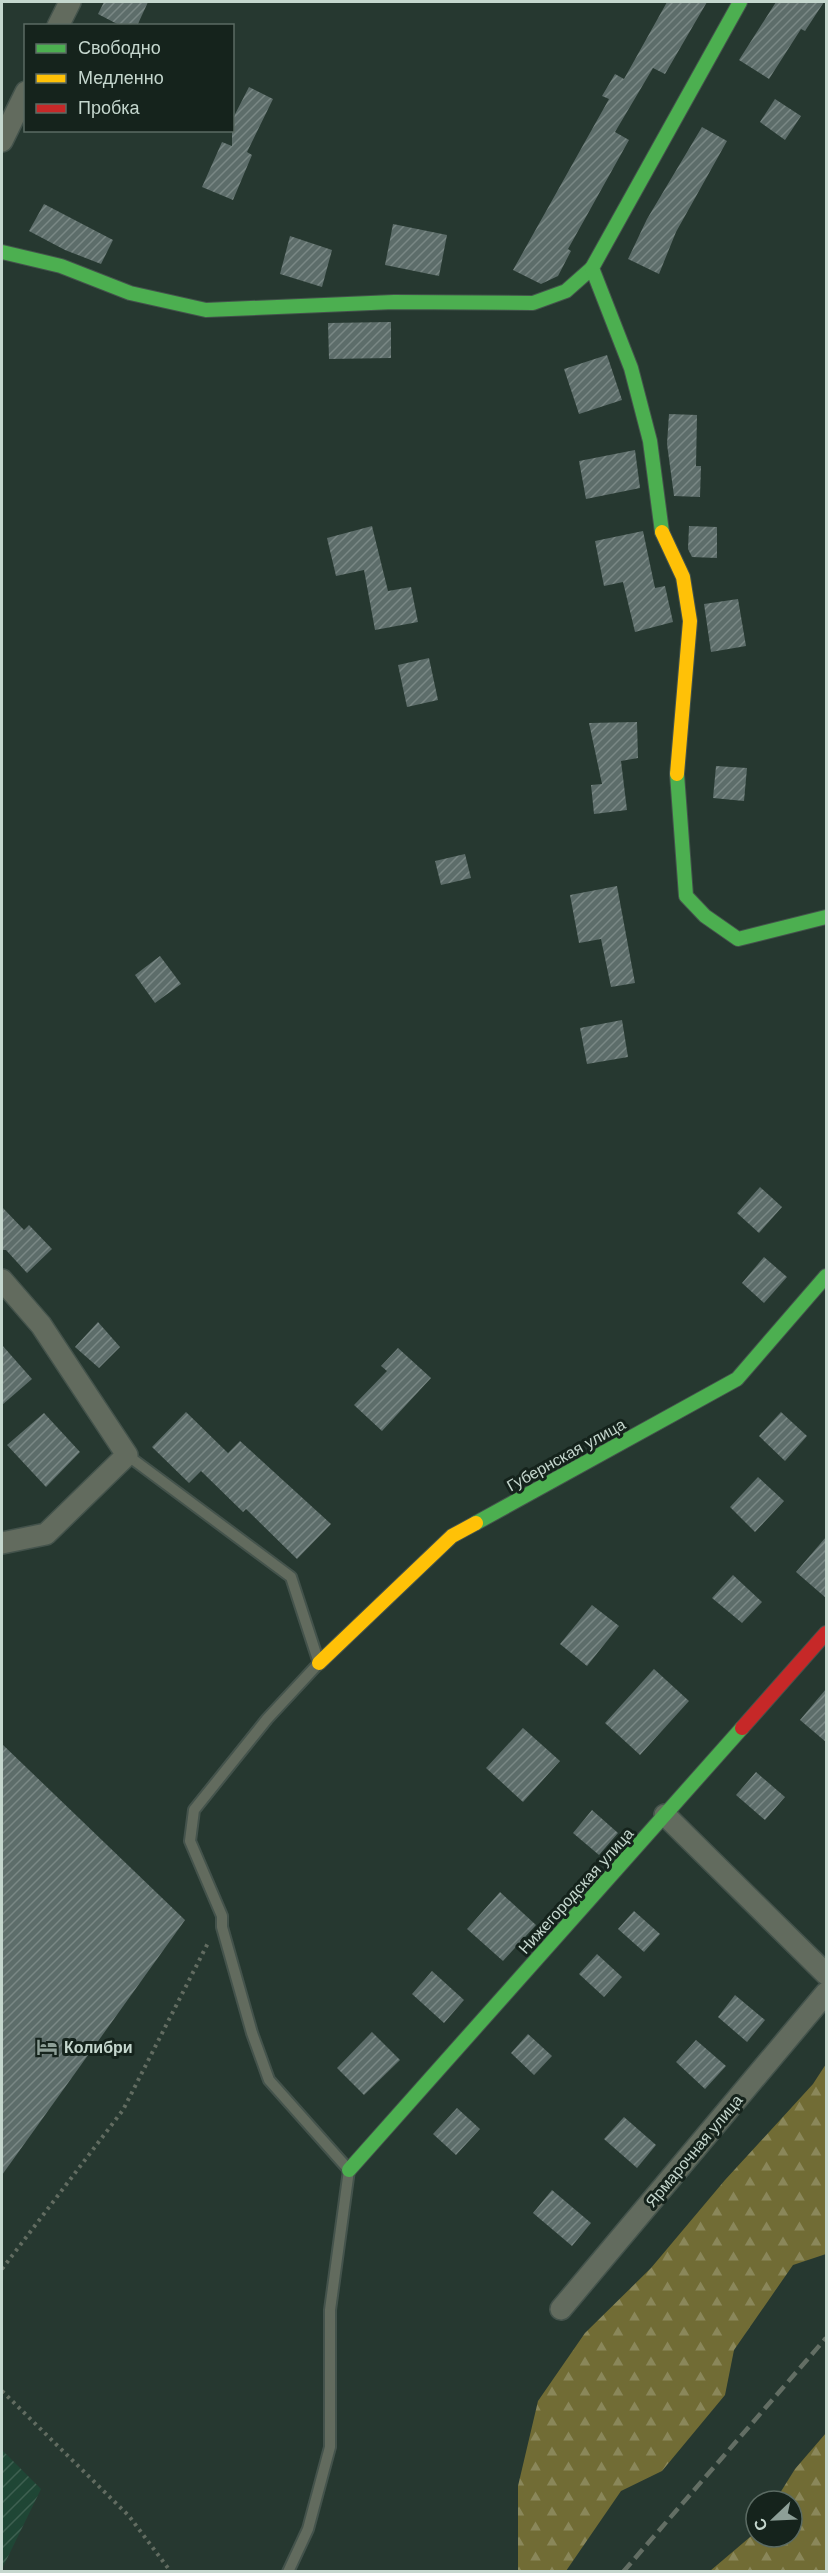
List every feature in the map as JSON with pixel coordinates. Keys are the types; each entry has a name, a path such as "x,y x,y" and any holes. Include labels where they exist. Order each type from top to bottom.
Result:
{"street":[{"path":"59,24 70,2"},
{"path":"2,252 61,266 130,293 206,310 394,303 533,303 554,299 575,287 592,268 740,2"},
{"path":"2,141 24,96"},
{"path":"592,268 630,368 650,441 662,533 683,577 690,621 677,774 686,896 705,916 738,939 826,917"},
{"name":"Губернская улица","path":"319,1663 452,1536 737,1379 826,1276"},
{"path":"2,1280 41,1325 127,1455 46,1534 2,1543"},
{"name":"Нижегородская улица","path":"349,2170 826,1633"},
{"path":"665,1815 826,1974"},
{"name":"Ярмарочная улица","path":"561,2309 826,1993"}],"lane":[{"path":"127,1455 291,1577 319,1663 267,1719 194,1810 190,1841 222,1916 222,1927 249,2022 269,2080 349,2170 330,2310 330,2448 308,2529 288,2571"}],"path":[{"path":"2,2269 123,2110 222,1916"},
{"path":"2,2391 129,2516 171,2571"}],"shaded area":[{"path":"2,2450 41,2489 2,2569"}],"green space":[{"path":"826,2064 826,2254 793,2265 734,2350 725,2395 662,2471 621,2491 566,2571 518,2571 518,2486 538,2401 585,2333 651,2268 725,2180 813,2084"},
{"path":"826,2433 826,2571 710,2571 744,2542 744,2549 804,2549 804,2489 782,2489 795,2469"}],"building":[{"path":"104,2 148,2 138,24 117,24 98,14"},
{"path":"667,2 707,2 665,74 653,68 615,132 629,140 568,249 571,251 558,276 541,284 513,270 609,99 602,96 615,74 624,79"},
{"path":"776,2 824,2 805,31 801,29 769,79 739,60"},
{"path":"249,87 273,99 247,152 252,155 233,200 202,187 222,142 232,146 234,116"},
{"path":"775,99 801,116 785,140 760,122"},
{"path":"702,127 727,141 676,232 659,274 628,259 647,219"},
{"path":"44,204 113,240 101,264 65,250 29,231"},
{"path":"393,224 447,235 439,276 385,265"},
{"path":"290,236 332,250 322,287 280,274"},
{"path":"391,322 391,358 329,359 328,323"},
{"path":"607,355 622,400 579,414 564,369"},
{"path":"669,414 697,415 696,466 701,466 700,497 674,496 667,444"},
{"path":"635,450 640,488 586,499 579,461"},
{"path":"372,526 388,591 411,587 418,622 375,630 364,570 336,576 327,538"},
{"path":"689,526 717,527 717,558 692,557 688,549"},
{"path":"643,531 655,588 665,586 673,622 635,632 623,582 604,586 595,541"},
{"path":"738,599 746,646 711,652 704,604"},
{"path":"429,658 438,700 407,707 398,665"},
{"path":"637,722 638,758 621,761 627,810 594,814 591,785 602,784 589,723"},
{"path":"716,766 747,768 744,801 713,798"},
{"path":"465,854 471,878 441,885 435,861"},
{"path":"617,886 635,983 611,987 601,939 579,943 570,895"},
{"path":"160,956 181,984 155,1003 135,975"},
{"path":"622,1020 628,1057 587,1064 580,1028"},
{"path":"760,1187 782,1207 759,1233 737,1213"},
{"path":"2,1207 24,1230 29,1225 52,1249 27,1273 6,1250 2,1250"},
{"path":"764,1257 787,1277 764,1303 742,1283"},
{"path":"98,1322 120,1347 99,1368 75,1347"},
{"path":"2,1345 32,1379 2,1405"},
{"path":"398,1348 431,1378 382,1431 354,1405 387,1371 381,1366"},
{"path":"186,1412 228,1453 240,1441 331,1524 297,1559 246,1509 243,1512 201,1471 189,1483 152,1447"},
{"path":"781,1412 807,1436 785,1461 759,1436"},
{"path":"44,1413 80,1452 46,1487 7,1445"},
{"path":"758,1477 784,1501 755,1532 730,1507"},
{"path":"826,1537 826,1598 796,1572"},
{"path":"733,1575 762,1602 742,1623 712,1598"},
{"path":"592,1605 619,1626 587,1666 560,1644"},
{"path":"654,1669 689,1701 640,1755 605,1723"},
{"path":"826,1689 826,1742 800,1720"},
{"path":"523,1728 560,1761 523,1802 486,1768"},
{"name":"Колибри","path":"2,1744 185,1920 2,2175"},
{"path":"756,1772 785,1797 765,1820 736,1795"},
{"path":"592,1810 618,1833 599,1855 573,1833"},
{"path":"500,1892 536,1925 503,1961 467,1929"},
{"path":"634,1911 660,1934 644,1952 618,1929"},
{"path":"597,1954 622,1977 604,1997 579,1974"},
{"path":"432,1971 464,2000 444,2023 412,1994"},
{"path":"735,1995 765,2020 747,2042 718,2017"},
{"path":"372,2032 400,2060 364,2095 337,2068"},
{"path":"528,2034 552,2056 534,2075 511,2053"},
{"path":"696,2040 726,2066 705,2089 676,2062"},
{"path":"457,2108 480,2129 456,2155 433,2134"},
{"path":"624,2117 656,2145 637,2168 604,2139"},
{"path":"552,2190 591,2223 572,2246 533,2213"}],"railway":[{"path":"623,2572 826,2338"}],"traffic: fast":[{"path":"662,532 650,441 631,368 592,268 740,2"},
{"path":"2,252 61,266 130,293 206,310 394,302 533,303 566,291 592,268"},
{"path":"677,774 686,896 705,916 738,939 826,917"},
{"path":"476,1523 737,1379 826,1276"},
{"path":"349,2170 742,1728"}],"traffic: slow":[{"path":"662,532 683,577 690,621 677,774"},
{"path":"319,1663 452,1536 476,1523"}],"traffic: jam":[{"path":"742,1728 826,1633"}],"place":[{"name":"Колибри","path":"47,2047"}]}
